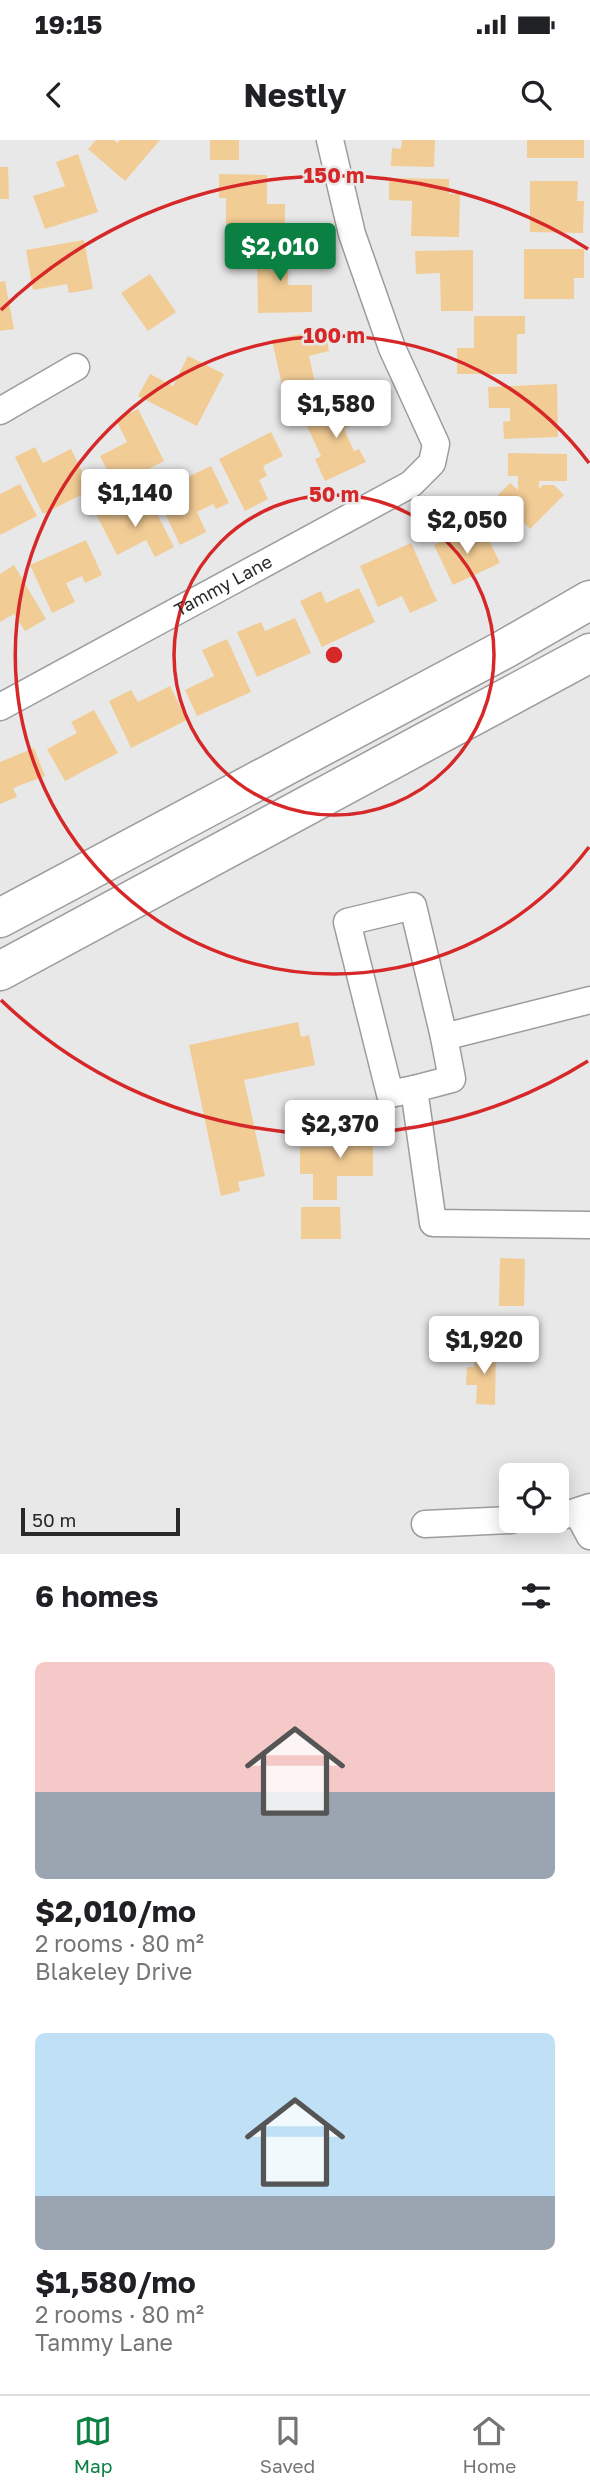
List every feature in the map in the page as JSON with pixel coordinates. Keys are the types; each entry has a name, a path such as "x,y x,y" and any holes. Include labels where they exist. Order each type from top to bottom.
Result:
{"highway":[{"path":"0,918 503,650 590,600"},
{"path":"0,971 590,653"}],"street":[{"name":"Tammy Lane","path":"0,707 411,484 426,471 436,454 436,444 392,348 352,234 330,140"},
{"path":"0,411 76,367"},
{"path":"414,906 444,1037 452,1079 390,1094 347,922 414,906"},
{"path":"444,1037 590,1000"},
{"path":"414,1089 433,1223 590,1225"},
{"path":"574,1512 590,1536"},
{"path":"425,1524 499,1521"}],"building":[{"path":"96,140 114,140 117,143 120,140 160,140 125,181 88,149"},
{"path":"210,140 239,140 239,160 210,160"},
{"path":"402,140 435,140 434,167 391,166 392,148 401,149"},
{"path":"527,140 584,140 584,158 527,158"},
{"path":"78,154 98,212 45,229 33,196 65,186 56,162"},
{"path":"0,167 8,167 9,199 0,199"},
{"path":"219,174 267,175 267,204 285,204 285,226 226,225 226,198 219,198"},
{"path":"389,178 449,179 449,194 460,194 459,237 411,236 412,201 389,200"},
{"path":"530,181 578,181 577,201 584,201 583,233 530,232"},
{"path":"84,240 93,289 69,293 67,284 33,290 26,250"},
{"path":"257,248 298,248 298,265 288,266 288,285 312,285 312,312 258,313"},
{"path":"524,249 584,249 584,278 574,278 574,299 524,299"},
{"path":"473,250 473,311 441,311 440,273 416,274 415,251"},
{"path":"150,274 176,312 148,331 121,293"},
{"path":"5,281 14,329 0,331 0,282"},
{"path":"474,316 525,316 525,334 517,334 517,374 457,374 457,348 474,348"},
{"path":"325,329 329,351 309,356 318,396 286,403 272,340"},
{"path":"188,356 224,374 197,426 138,396 150,374 173,386"},
{"path":"557,384 558,437 504,439 503,422 510,421 510,408 489,408 488,387"},
{"path":"353,399 363,420 344,429 354,451 359,449 366,462 325,481 315,459 321,456 305,422"},
{"path":"138,409 164,461 115,486 100,456 127,442 116,420"},
{"path":"271,432 283,456 263,466 267,476 259,480 268,499 245,511 219,459"},
{"path":"35,447 43,463 71,449 91,490 43,514 15,457"},
{"path":"508,453 567,454 567,481 539,481 539,489 543,485 554,485 564,495 530,529 497,496 510,483 518,490 518,476 508,476"},
{"path":"211,466 229,503 216,509 213,504 197,512 206,532 180,545 153,488 177,476 179,481"},
{"path":"20,484 37,516 0,535 0,494"},
{"path":"150,500 174,547 155,557 146,540 117,555 96,514 112,505 118,516"},
{"path":"483,528 500,563 453,585 434,545 449,537 451,543"},
{"path":"86,540 102,575 85,583 82,576 66,583 75,602 52,613 30,565"},
{"path":"411,543 437,601 410,613 402,596 378,607 360,566"},
{"path":"14,565 46,619 25,631 14,614 0,622 0,574"},
{"path":"359,588 375,622 322,647 300,601 321,591 326,603"},
{"path":"295,618 311,653 257,677 237,632 261,622 265,631"},
{"path":"227,639 251,692 197,716 185,690 214,676 202,650"},
{"path":"170,686 187,720 131,748 109,701 131,690 138,702"},
{"path":"94,710 118,753 65,781 47,749 77,733 71,722"},
{"path":"34,748 45,776 13,788 17,797 0,804 0,762"},
{"path":"298,1022 301,1037 309,1035 315,1065 244,1080 265,1176 238,1182 240,1191 221,1196 189,1045"},
{"path":"347,1119 373,1119 373,1176 337,1176 337,1200 313,1200 313,1174 300,1174 300,1147 347,1147"},
{"path":"301,1207 340,1207 341,1239 301,1239"},
{"path":"500,1258 525,1259 524,1306 499,1306"},
{"path":"475,1348 496,1349 495,1405 476,1404 477,1385 466,1385 467,1367 474,1367"}]}
